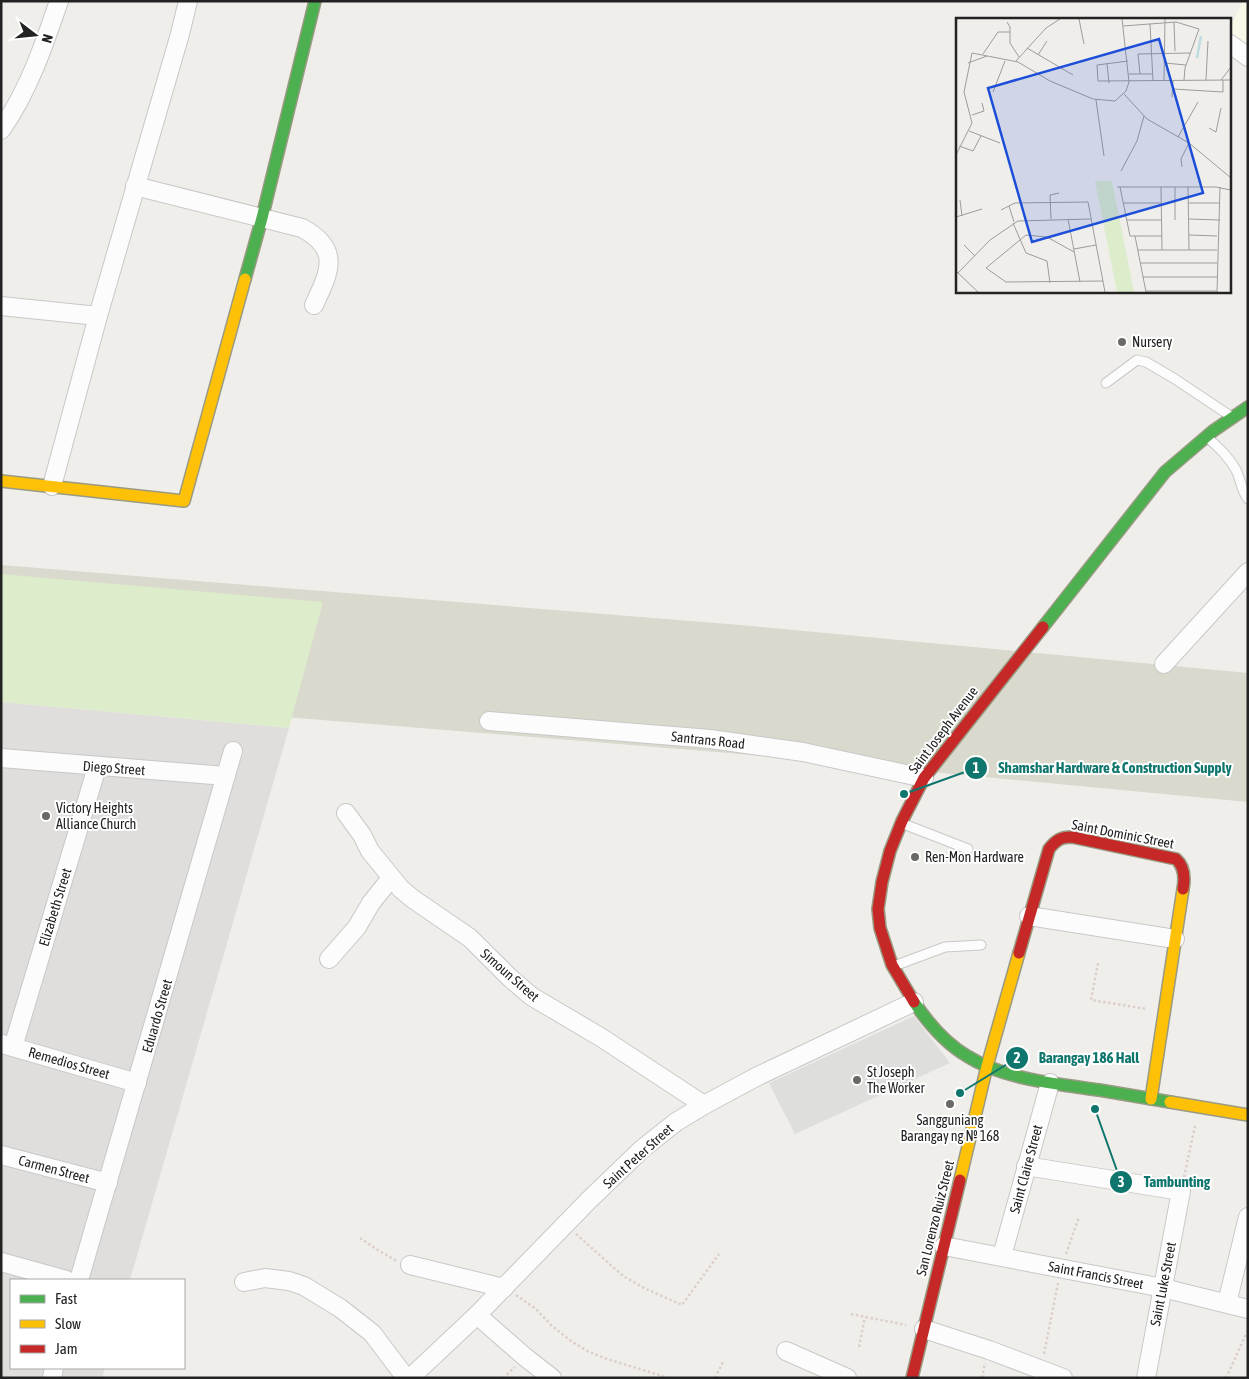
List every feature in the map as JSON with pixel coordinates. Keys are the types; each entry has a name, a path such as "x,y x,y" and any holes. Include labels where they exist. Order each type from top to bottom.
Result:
{"street":[{"path":"1,130 26,85 45,43 59,1"},
{"path":"52,486 98,316 188,1"},
{"path":"1,481 184,501 262,218 315,1"},
{"path":"1232,45 1248,57"},
{"path":"135,186 302,228 315,235 324,246 328,256 328,272 314,305"},
{"path":"1,306 98,316"},
{"name":"Saint Joseph Avenue","path":"1248,407 1207,436 1165,472 924,778 891,844 881,882 878,916 883,943 914,1002 931,1025 967,1057 987,1066 1050,1083 1248,1115"},
{"path":"1164,664 1248,572"},
{"name":"Santrans Road","path":"489,721 710,739 802,752 924,778"},
{"name":"Eduardo Street","path":"79,1279 233,751"},
{"name":"Diego Street","path":"1,758 226,776"},
{"name":"Elizabeth Street","path":"7,1046 97,767"},
{"name":"Simoun Street","path":"346,813 362,835 370,851 391,878 413,899 470,938 508,977 531,996 602,1038 704,1105"},
{"name":"Saint Dominic Street","path":"987,1066 1049,849 1055,841 1063,837 1072,837 1167,856 1176,859 1182,864 1185,879 1151,1099"},
{"path":"329,959 357,927 371,903 391,878"},
{"path":"1029,916 1176,939"},
{"name":"Saint Peter Street","path":"408,1378 477,1315 642,1150 676,1122 756,1077 914,1002"},
{"name":"Remedios Street","path":"7,1046 137,1083"},
{"name":"San Lorenzo Ruiz Street","path":"912,1378 987,1066"},
{"name":"Saint Claire Street","path":"1002,1256 1050,1083"},
{"name":"Carmen Street","path":"1,1155 108,1183"},
{"path":"1026,1166 1181,1191"},
{"name":"Saint Luke Street","path":"1146,1378 1181,1191"},
{"path":"1227,1303 1248,1217"},
{"name":"Saint Francis Street","path":"944,1246 1163,1288 1248,1309"},
{"path":"1,1262 62,1279"},
{"path":"410,1265 504,1288"},
{"path":"244,1282 265,1278 289,1281 304,1286 340,1308 372,1334 408,1378"},
{"path":"477,1315 552,1378"},
{"path":"924,1329 989,1350 1053,1375"},
{"path":"786,1351 846,1378"}],"lane":[{"path":"1106,383 1137,360 1146,362 1233,418"},
{"path":"1207,436 1229,459 1238,475 1242,492 1248,499"},
{"path":"901,822 968,849"},
{"path":"894,966 945,947 981,945"}],"path":[{"path":"1098,963 1091,1000 1164,1012"},
{"path":"1181,1191 1198,1107"},
{"path":"1053,1375 1062,1268 1079,1217"},
{"path":"566,1224 624,1276 644,1288 682,1305 719,1254"},
{"path":"360,1238 385,1255 410,1265"},
{"path":"504,1288 536,1309 552,1326 589,1352 669,1378"},
{"path":"851,1314 924,1329"},
{"path":"859,1347 865,1317"},
{"path":"1226,1378 1248,1330"},
{"path":"715,1378 723,1362"}],"shaded area":[{"path":"1243,1 1248,1 1248,49 1232,37 1232,23"},
{"path":"1,565 740,625 1248,673 1248,802 729,753 1,694"},
{"path":"1,702 289,728 130,1279 10,1279 10,1369 105,1369 102,1378 1,1378"},
{"path":"914,1016 950,1063 795,1134 769,1083"}],"green space":[{"path":"1,574 323,602 289,728 1,702"}],"traffic: fast":[{"path":"245,279 262,218 315,1"},
{"path":"1043,627 1165,472 1213,431 1248,407"},
{"path":"914,1002 944,1039 981,1064 1014,1075 1048,1083 1170,1102"}],"traffic: slow":[{"path":"1,481 184,501 245,279"},
{"path":"1151,1099 1183,889"},
{"path":"960,1180 987,1066 1019,953"},
{"path":"1170,1102 1248,1115"}],"traffic: jam":[{"path":"914,1002 892,965 880,928 878,909 882,882 890,851 902,821 924,778 1043,627"},
{"path":"1019,953 1049,849 1056,841 1062,838 1072,837 1176,859 1184,873 1183,889"},
{"path":"912,1378 960,1180"}],"place":[{"name":"Nursery","path":"1122,342"},
{"name":"Shamshar Hardware & Construction Supply","path":"904,794"},
{"name":"Victory Heights Alliance Church","path":"46,816"},
{"name":"Ren-Mon Hardware","path":"915,857"},
{"name":"St Joseph The Worker","path":"857,1080"},
{"name":"Barangay 186 Hall","path":"960,1093"},
{"name":"Sangguniang Barangay ng № 168","path":"950,1104"},
{"name":"Tambunting","path":"1095,1109"}]}
